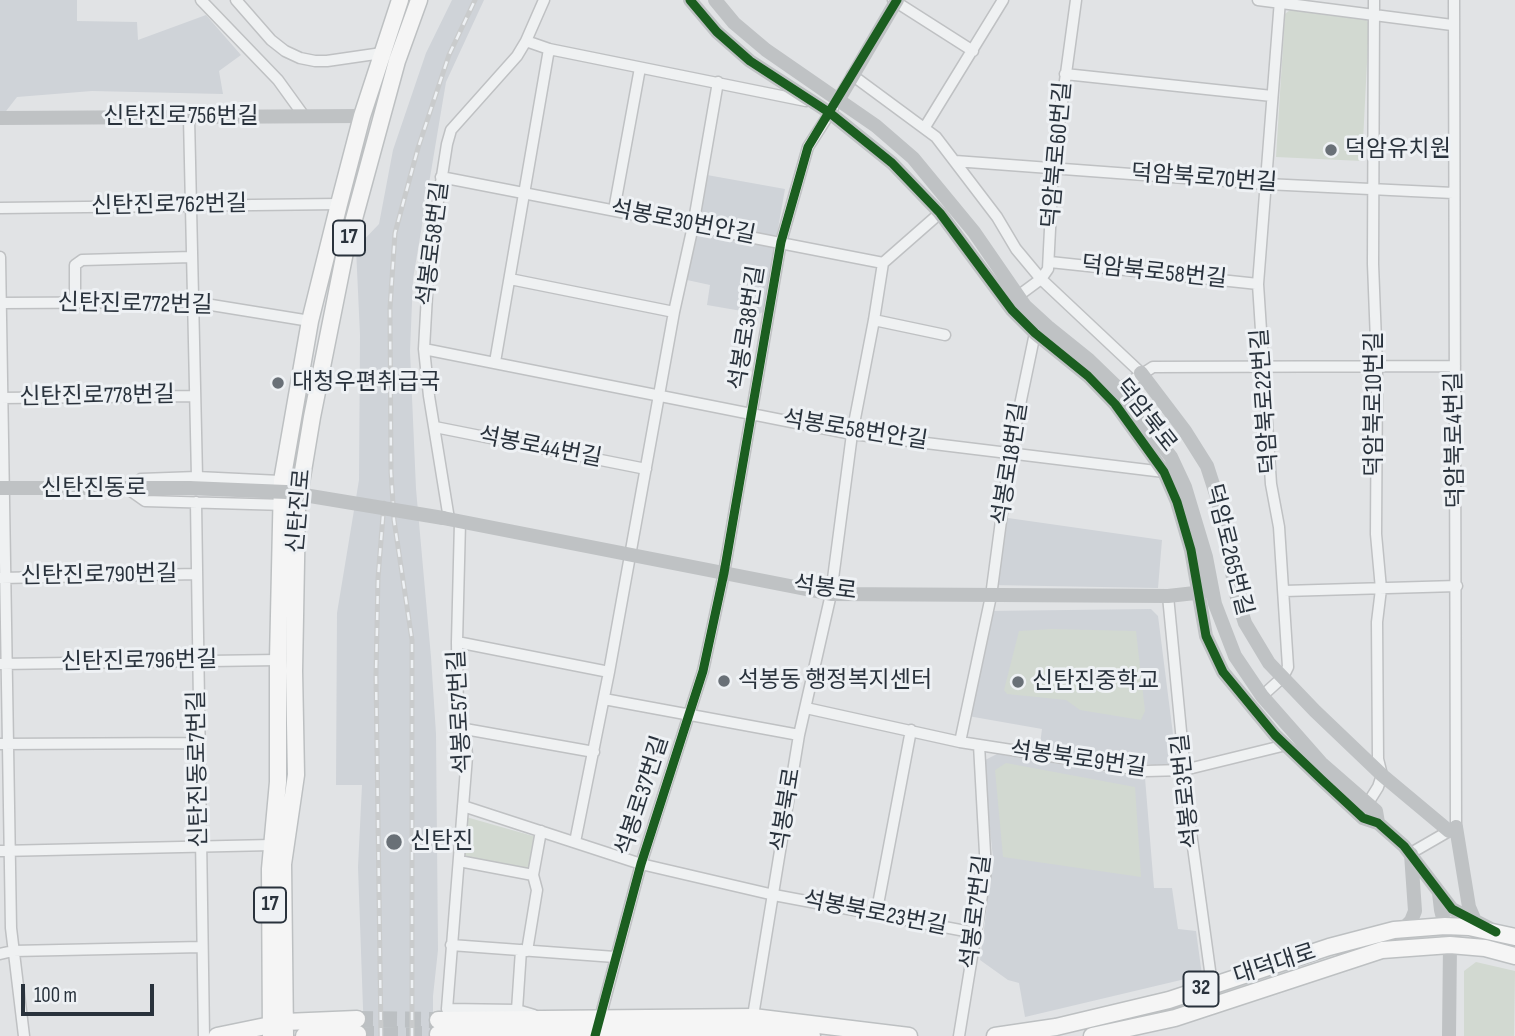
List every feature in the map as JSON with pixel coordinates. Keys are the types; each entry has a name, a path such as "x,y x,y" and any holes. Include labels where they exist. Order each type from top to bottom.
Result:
{"main road":[{"name":"신탄진로","path":"278,1030 272,845 278,782 282,481 310,321 362,116 400,0"},
{"name":"신탄진로","path":"278,1030 283,864 296,775 294,671 298,506 301,482 314,404 356,207 397,61 419,0"},
{"path":"302,372 306,389 304,403 306,407 314,404"},
{"name":"대덕대로","path":"995,1036 1056,1027 1169,1000 1329,947 1403,929 1469,927 1515,937"},
{"name":"대덕대로","path":"1092,1036 1175,1018 1382,950 1450,945 1485,948 1515,956"},
{"path":"218,1036 278,1030 358,1027 314,1036"},
{"path":"438,1027 553,1030 751,1027 909,1036"},
{"path":"597,1029 658,1034 751,1027 812,1036"}],"street":[{"path":"201,0 278,80 304,116"},
{"path":"236,0 271,40 300,58 327,61 382,53"},
{"name":"석봉로58번길","path":"451,520 424,349 429,259 441,177 451,130 517,56 544,0"},
{"name":"덕암북로","path":"690,0 717,32 750,61 830,113 892,163 940,213 1012,310 1035,333 1088,376 1115,404 1164,471 1177,502 1191,550 1206,635 1223,672 1250,707 1286,746 1363,818 1378,823 1411,853 1438,892 1450,945 1449,1036"},
{"name":"덕암북로","path":"715,0 734,23 765,50 820,89 839,99 913,158 974,232 1018,296 1048,327 1089,360 1119,390 1171,457 1185,487 1196,519 1215,604 1235,656 1262,696 1321,763 1376,811 1378,823"},
{"path":"925,127 1003,0"},
{"name":"덕암북로60번길","path":"1018,296 1041,279 1050,262 1053,169 1076,0"},
{"path":"1258,0 1452,24"},
{"name":"덕암북로10번길","path":"1374,0 1376,534 1381,589 1377,622 1378,759 1382,775"},
{"name":"덕암북로4번길","path":"1453,829 1457,586 1452,24 1454,0"},
{"path":"839,99 895,1 973,51"},
{"name":"덕암북로22번길","path":"1280,1 1258,284 1271,484 1279,527 1284,591 1288,667 1283,677"},
{"path":"526,41 549,49 812,102"},
{"path":"495,362 549,49"},
{"path":"614,210 640,68"},
{"path":"1065,74 1272,96"},
{"name":"덕암로265번길","path":"852,75 925,127 955,161 997,217 1016,249 1041,279 1141,373 1185,431 1207,466 1217,497 1237,598 1245,623 1269,663 1382,775 1453,829"},
{"path":"575,842 718,82"},
{"name":"석봉로38번길","path":"724,573 781,242 808,147 839,99"},
{"name":"신탄진로756번길","path":"0,118 362,116"},
{"path":"188,117 195,396 193,483 301,482"},
{"name":"덕암북로70번길","path":"955,161 1266,184 1454,193"},
{"name":"석봉로30번안길","path":"441,177 883,262"},
{"name":"신탄진로762번길","path":"0,208 339,204"},
{"path":"883,262 940,213"},
{"path":"0,257 6,851 13,951 24,1036"},
{"path":"75,302 75,265 82,260 192,257"},
{"name":"석봉북로","path":"751,1027 799,735 831,594 852,434 883,262"},
{"name":"덕암북로58번길","path":"1050,262 1258,284"},
{"path":"510,279 674,312"},
{"name":"신탄진로772번길","path":"1,303 193,302 310,321"},
{"path":"874,320 945,335"},
{"name":"석봉로18번길","path":"991,596 1010,453 1035,333"},
{"name":"석봉로58번안길","path":"424,349 852,434 1164,471"},
{"path":"1119,390 1153,367 1455,366"},
{"name":"신탄진로778번길","path":"1,398 195,396"},
{"name":"석봉로44번길","path":"435,427 646,469"},
{"name":"신탄진동로","path":"2,488 128,489 193,483 286,492 451,520"},
{"path":"128,489 145,501 298,506"},
{"name":"신탄진동로7번길","path":"196,502 204,1036"},
{"name":"석봉로","path":"451,520 831,594 1168,596 1213,590"},
{"name":"석봉로57번길","path":"451,520 458,718 466,729 467,757 447,1009 516,1010 553,1030"},
{"name":"석봉로37번길","path":"597,1029 641,864 703,671 724,573"},
{"name":"신탄진로790번길","path":"3,578 197,574"},
{"path":"1284,591 1457,586"},
{"path":"960,742 991,596"},
{"name":"석봉로3번길","path":"1168,596 1184,770 1212,985"},
{"path":"457,642 609,672"},
{"name":"신탄진로796번길","path":"4,664 278,660"},
{"path":"1262,696 1283,677"},
{"path":"604,699 799,735"},
{"name":"석봉북로9번길","path":"806,708 960,742 1146,771 1184,770 1286,746"},
{"path":"466,729 594,751"},
{"path":"876,915 911,730"},
{"path":"5,744 200,743"},
{"name":"석봉로7번길","path":"959,1036 986,871 979,745"},
{"path":"1368,803 1382,775"},
{"name":"석봉북로23번길","path":"463,806 641,864 774,895 976,933"},
{"path":"1403,929 1411,921 1415,911 1411,853 1453,829 1469,907 1475,921"},
{"path":"516,1010 524,951 537,890 533,875 541,831"},
{"path":"6,851 272,845"},
{"path":"458,861 533,875"},
{"path":"1438,892 1452,909 1496,932"},
{"path":"451,945 615,957"},
{"path":"0,954 13,951 202,947"}],"shaded area":[{"path":"0,0 77,0 77,21 137,22 138,40 206,15 241,55 219,71 223,94 92,91 17,97 3,115 0,115"},
{"path":"452,0 484,0 446,82 413,279 410,351 416,489 436,734 438,950 433,996 433,1036 364,1036 358,867 362,785 336,785 337,613 359,480 360,335 356,248 379,224 393,150 426,53"},
{"path":"1290,10 1366,20 1369,23 1362,161 1276,157 1285,14"},
{"path":"707,175 785,189 777,234 774,237 701,223 698,220"},
{"path":"700,234 774,246 776,249 765,311 759,314 707,305 710,285 687,280 695,238"},
{"path":"1001,517 1162,540 1158,588 990,585"},
{"path":"1151,609 1158,616 1176,758 1172,764 1155,765 1039,751 1042,729 968,716 986,611"},
{"path":"1019,631 1136,631 1145,711 1141,720 1080,710 1066,700 1007,694 1004,690"},
{"path":"997,754 1145,778 1154,888 1172,888 1178,929 1196,931 1202,975 1025,1017 1019,983 1008,980 980,960 993,858 983,761"},
{"path":"1006,763 1135,787 1141,877 1003,857 995,770"},
{"path":"466,817 540,838 533,875 468,863 463,854"},
{"path":"1476,962 1515,971 1514,1036 1464,1036 1464,971"}],"tunnel":[{"path":"357,1019 438,1020"},
{"path":"358,1034 438,1034"}],"railway":[{"path":"412,1036 412,640 394,520 390,308 395,233 418,148 449,55 475,0"},
{"path":"381,1036 376,675 378,578 384,503"}],"cycle path":[{"path":"690,0 717,32 750,61 830,113 892,163 940,213 1012,310 1035,333 1088,376 1115,404 1164,472 1177,502 1191,550 1206,636 1223,672 1275,735 1363,818 1378,823 1404,846 1452,909 1496,932"},
{"path":"595,1036 641,864 703,671 724,573 781,242 808,147 897,0"}],"place":[{"name":"덕암유치원","path":"1331,150"},
{"name":"대청우편취급국","path":"278,383"},
{"name":"석봉동 행정복지센터","path":"724,681"},
{"name":"신탄진중학교","path":"1018,682"},
{"name":"신탄진","path":"394,842"}]}
